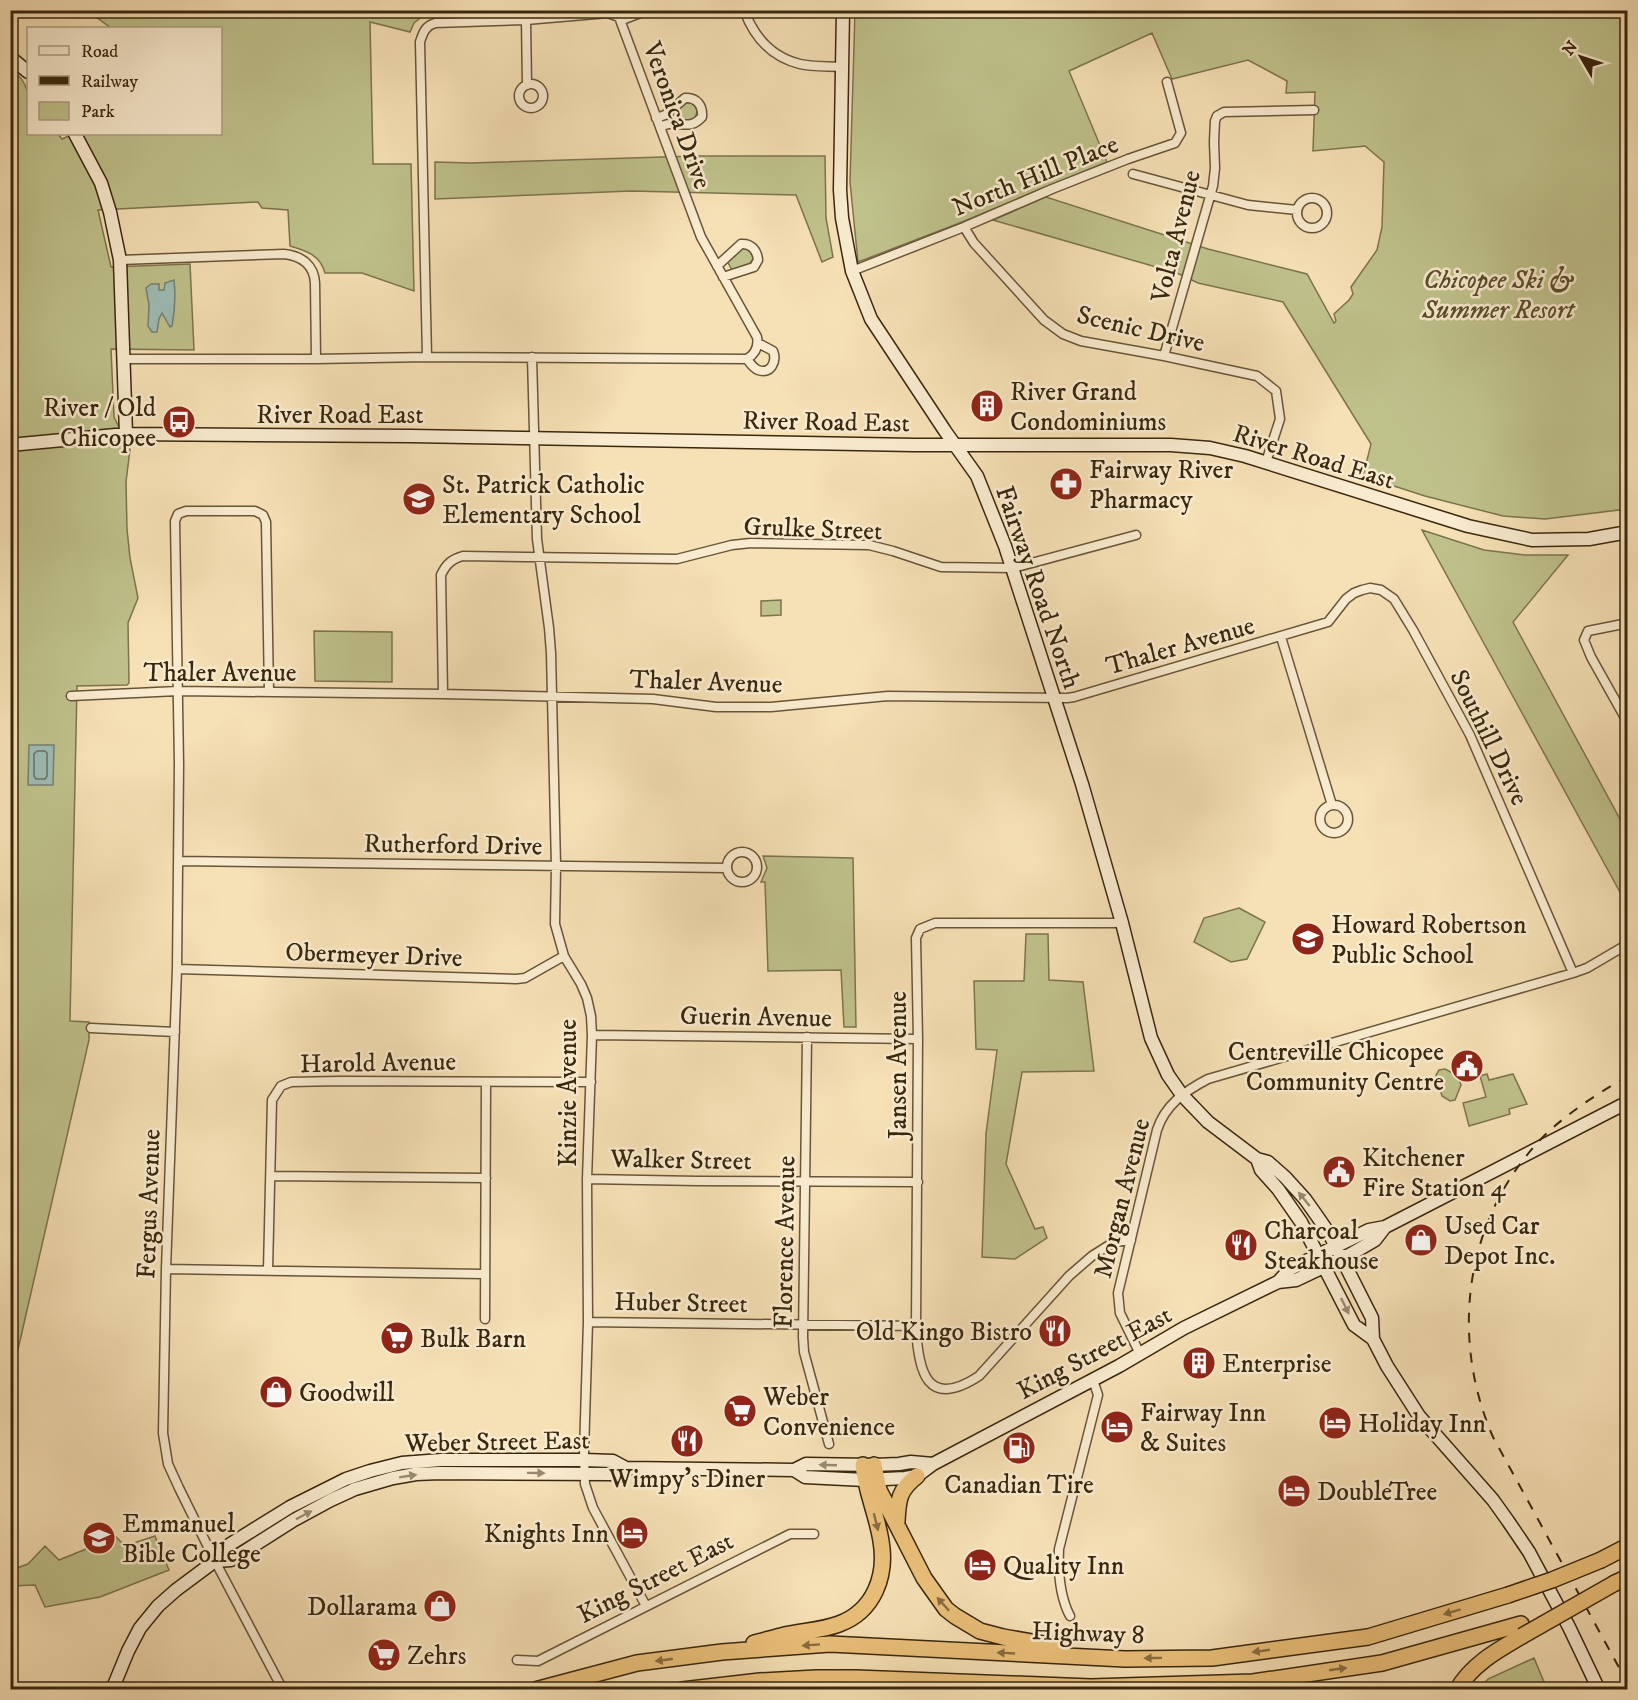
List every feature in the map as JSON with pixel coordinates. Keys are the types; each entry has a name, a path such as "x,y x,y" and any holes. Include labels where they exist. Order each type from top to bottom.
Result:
{"highway":[{"path":"870,1472 932,1591 946,1609 980,1631 1055,1646 1085,1656"},
{"path":"722,1652 840,1623 861,1611 869,1602 882,1576 883,1561 870,1472"},
{"path":"897,1525 901,1493 906,1485 917,1476"},
{"name":"Highway 8","path":"535,1689 637,1663 722,1652 830,1644 1125,1659 1212,1658 1368,1637 1552,1580 1628,1546"},
{"name":"Highway 8","path":"682,1689 760,1680 816,1678 1098,1688 1253,1682 1382,1663 1522,1630 1621,1580"},
{"path":"1457,1689 1464,1677 1522,1630"}],"main road":[{"name":"Fairway Road North","path":"843,10 840,190 842,218 852,270 871,319 977,476 992,511 1013,568 1082,784 1122,923 1151,1038 1168,1075 1182,1095 1208,1122 1257,1159 1268,1162 1296,1188 1317,1216 1339,1253 1372,1318 1373,1339"},
{"path":"10,57 27,71"},
{"path":"76,135 101,183 120,260 126,434"},
{"name":"River Road East","path":"10,445 126,434 1171,445 1210,448 1266,462 1468,526 1532,540 1589,539 1628,532"},
{"name":"King Street East","path":"870,1472 905,1479 917,1476 933,1464 1093,1380 1184,1328 1278,1282 1296,1280 1322,1261 1375,1240 1385,1227 1628,1102"},
{"name":"Fairway Road North","path":"1257,1159 1261,1170 1289,1203 1322,1261 1354,1325 1373,1339"},
{"path":"1373,1339 1393,1377 1419,1416 1493,1500 1524,1544 1569,1627 1599,1689"},
{"name":"Weber Street East","path":"112,1689 140,1628 158,1606 215,1561 224,1548 291,1507 346,1479 402,1463 432,1460 613,1461 626,1468"},
{"name":"King Street East","path":"870,1472 911,1462 933,1464"},
{"name":"Weber Street East","path":"215,1561 231,1560 294,1520 355,1489 416,1474 613,1474 626,1468 669,1467 794,1470 806,1464 870,1472"}],"street":[{"path":"621,16 648,10"},
{"path":"744,10 756,36 780,56 799,64 842,67"},
{"name":"Veronica Drive","path":"124,359 532,357 747,359 754,368 767,370 775,360 773,351 758,343 757,337 701,237 621,16 608,13 526,20 435,23 423,33 420,42 427,357"},
{"path":"526,20 527,85"},
{"name":"North Hill Place","path":"852,270 964,227 1128,159 1175,143 1180,133 1167,82"},
{"path":"685,98 693,98 701,107 702,117 694,124 658,123 685,98"},
{"name":"Volta Avenue","path":"1164,356 1211,194 1215,168 1214,130 1218,116 1224,112 1314,110"},
{"path":"1132,174 1248,205 1297,210"},
{"name":"Scenic Drive","path":"964,227 974,243 1044,320 1063,334 1081,341 1257,376 1276,392 1280,418 1266,462"},
{"path":"717,266 741,244 749,245 755,251 758,260 754,267 723,277"},
{"path":"120,260 284,254 299,259 312,268 315,277 316,359"},
{"path":"747,359 754,352 758,343"},
{"name":"Kinzie Avenue","path":"532,357 537,539 549,628 553,697 555,924 564,956 587,998 592,1035 587,1179 588,1322 584,1474 586,1491 593,1508 646,1606"},
{"name":"Fergus Avenue","path":"269,692 266,522 263,515 255,512 186,511 178,514 175,521 178,691 177,969 166,1269 163,1433 168,1464 215,1561 283,1689"},
{"name":"Grulke Street","path":"443,694 440,583 444,568 449,562 463,556 677,559 732,545 751,543 858,545 893,551 941,567 1013,568 1136,535"},
{"name":"Southill Drive","path":"1328,622 1346,599 1362,590 1370,588 1381,590 1394,599 1470,735 1573,973"},
{"name":"Thaler Avenue","path":"71,696 178,691 443,694 653,699 716,707 771,707 888,696 1074,697 1328,622"},
{"path":"1628,623 1588,631 1584,640 1628,723"},
{"path":"1281,637 1332,805"},
{"name":"Rutherford Drive","path":"178,861 727,868"},
{"name":"Jansen Avenue","path":"1122,923 935,923 920,929 916,938 918,1039 916,1326 917,1346 926,1378 932,1385 946,1390 967,1385 979,1376 1069,1276 1092,1256 1114,1242 1131,1240"},
{"name":"Morgan Avenue","path":"1140,1354 1120,1313 1118,1293 1161,1118 1182,1095 1208,1079 1573,973 1587,968 1628,944"},
{"name":"Obermeyer Drive","path":"177,969 516,979 525,978 564,956"},
{"path":"91,1028 175,1032"},
{"name":"Guerin Avenue","path":"592,1035 918,1039"},
{"name":"Florence Avenue","path":"807,1037 804,1352 829,1444"},
{"name":"Harold Avenue","path":"268,1270 272,1100 281,1086 291,1082 339,1081 591,1082"},
{"path":"484,1319 486,1082"},
{"path":"271,1176 486,1178"},
{"name":"Walker Street","path":"587,1179 918,1182"},
{"path":"166,1269 484,1274"},
{"name":"Huber Street","path":"588,1322 916,1326"},
{"path":"1070,1616 1062,1595 1059,1549 1098,1395 1093,1380"},
{"name":"King Street East","path":"517,1660 538,1662 790,1534 814,1534"}],"green space":[{"path":"88,11 416,11 419,19 414,23 410,32 370,22 373,164 411,164 414,291 362,273 325,273 316,258 290,246 288,210 262,208 258,202 98,210 111,267 190,264 194,350 111,349 114,417 130,449 126,482 127,529 138,598 128,623 129,683 127,685 77,686 70,1021 89,1022 89,1040 11,1380 11,69 19,76 27,90 27,135 59,135 62,139 71,135 222,135 222,27 110,27"},
{"name":"Chicopee Ski & Summer Resort","path":"855,11 1627,11 1627,509 1545,519 1503,516 1425,496 1363,476 1371,444 1283,302 1198,283 1177,273 993,220 1046,197 1208,249 1307,274 1334,323 1336,321 1334,314 1349,300 1353,294 1351,287 1377,250 1382,227 1384,162 1365,146 1313,151 1315,92 1286,93 1287,81 1248,60 1172,79 1152,33 1069,71 1107,162 858,262 850,182"},
{"path":"691,102 697,108 695,117 689,120 671,118 682,104"},
{"path":"696,156 825,156 826,218 833,257 822,262 796,195 631,191 435,199 435,162 471,163"},
{"path":"742,248 750,252 753,258 747,265 732,270 727,261"},
{"path":"1422,530 1484,550 1525,555 1568,555 1513,622 1627,832 1627,905"},
{"path":"781,600 781,615 761,616 761,601"},
{"path":"314,631 392,632 392,682 315,681"},
{"path":"763,856 853,858 856,1027 844,1027 841,970 768,971 765,882 761,882 767,868"},
{"path":"1239,908 1265,922 1247,959 1231,962 1194,942 1204,918"},
{"path":"1026,934 1048,934 1049,980 1083,982 1094,1071 1022,1072 1006,1164 1035,1229 1043,1227 1047,1238 1015,1259 982,1257 986,1134 997,1050 976,1049 974,981 1024,981"},
{"path":"1445,1069 1458,1076 1461,1085 1455,1100 1450,1101 1442,1096 1436,1084 1438,1082 1436,1075 1439,1070"},
{"path":"1487,1074 1489,1080 1513,1074 1527,1104 1509,1109 1510,1114 1469,1126 1463,1103 1486,1097 1480,1076"},
{"path":"155,1536 169,1570 100,1597 45,1607 35,1585 11,1586 11,1570 28,1564 45,1546 59,1560 116,1537 125,1546"},
{"path":"1534,1658 1547,1689 1479,1689 1488,1679"}],"water":[{"path":"174,280 175,303 172,326 170,327 162,313 157,332 152,332 148,326 149,305 146,288 151,284 159,284 159,290 164,290 165,283"},
{"path":"29,745 54,745 53,785 28,785"}],"railway":[{"path":"1628,1076 1562,1120 1542,1138 1516,1170 1496,1204 1481,1241 1472,1280 1469,1319 1471,1359 1479,1398 1493,1437 1628,1684"}],"place":[{"name":"River Grand Condominiums","path":"987,406"},
{"name":"River / Old Chicopee","path":"179,422"},
{"name":"Fairway River Pharmacy","path":"1066,484"},
{"name":"St. Patrick Catholic Elementary School","path":"419,499"},
{"name":"Howard Robertson Public School","path":"1308,939"},
{"name":"Centreville Chicopee Community Centre","path":"1467,1066"},
{"name":"Kitchener Fire Station 4","path":"1339,1172"},
{"name":"Used Car Depot Inc.","path":"1421,1240"},
{"name":"Charcoal Steakhouse","path":"1241,1245"},
{"name":"Old Kingo Bistro","path":"1055,1331"},
{"name":"Bulk Barn","path":"397,1338"},
{"name":"Enterprise","path":"1199,1363"},
{"name":"Goodwill","path":"276,1392"},
{"name":"Weber Convenience","path":"740,1411"},
{"name":"Holiday Inn","path":"1335,1423"},
{"name":"Fairway Inn & Suites","path":"1117,1427"},
{"name":"Wimpy's Diner","path":"687,1441"},
{"name":"Canadian Tire","path":"1019,1448"},
{"name":"DoubleTree","path":"1294,1491"},
{"name":"Knights Inn","path":"632,1533"},
{"name":"Emmanuel Bible College","path":"99,1538"},
{"name":"Quality Inn","path":"980,1565"},
{"name":"Dollarama","path":"440,1606"},
{"name":"Zehrs","path":"384,1655"}]}
